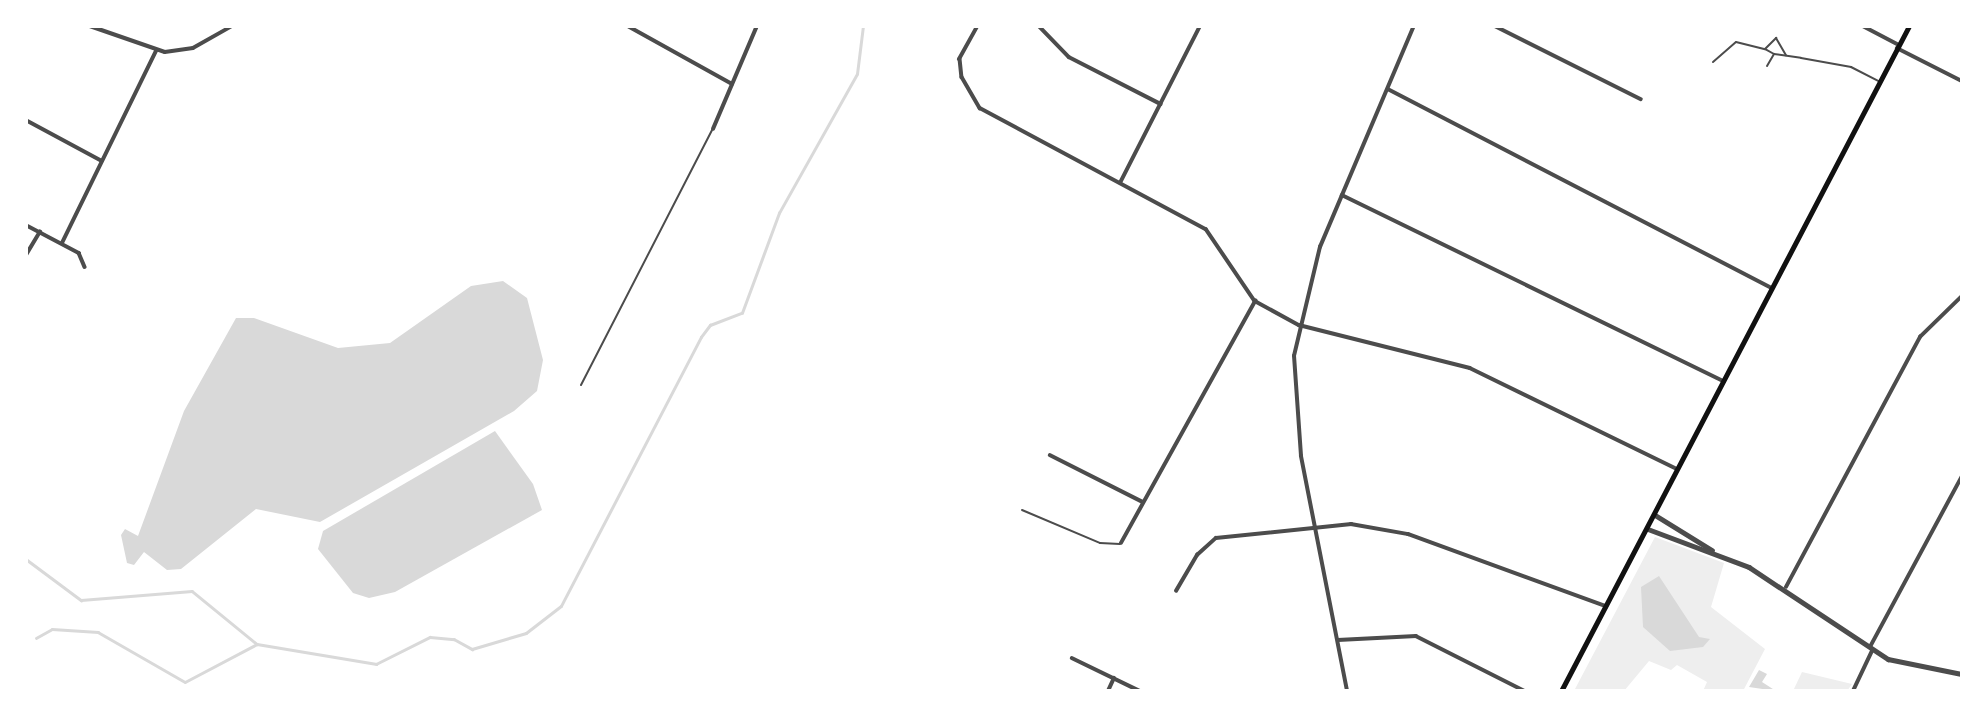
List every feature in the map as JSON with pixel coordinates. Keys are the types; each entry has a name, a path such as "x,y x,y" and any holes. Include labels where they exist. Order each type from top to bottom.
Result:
{"main road":[{"path":"1562,690 1774,289 1909,26"}],"street":[{"path":"90,26 156,51 193,48 232,26"},
{"path":"628,26 732,84"},
{"path":"713,129 757,26"},
{"path":"978,26 962,48 960,71 991,117 1120,183 1216,237 1255,301 1300,325 1470,368 1678,470"},
{"path":"1039,26 1069,57 1161,104"},
{"path":"1120,183 1200,26"},
{"path":"1348,691 1293,404 1300,325 1342,195 1414,26"},
{"path":"1495,26 1641,99"},
{"path":"1863,26 1962,81"},
{"path":"62,243 156,51"},
{"path":"1388,89 1774,289"},
{"path":"26,120 102,161"},
{"path":"1342,195 1725,382"},
{"path":"26,225 79,253 85,267"},
{"path":"26,255 40,232"},
{"path":"1786,587 1920,337 1962,296"},
{"path":"1121,543 1255,301"},
{"path":"1049,455 1143,502"},
{"path":"1853,691 1871,650 1962,475"},
{"path":"1655,515 1712,550 1786,587 1871,650 1914,668 1962,674"},
{"path":"1176,591 1197,555 1216,538 1314,523 1408,534 1606,606"},
{"path":"1648,529 1712,550"},
{"path":"1338,640 1416,636 1525,691"},
{"path":"1072,658 1140,691"},
{"path":"1108,691 1114,678"}],"lane":[{"path":"1765,49 1776,38 1787,56"},
{"path":"1713,62 1736,42 1774,54 1851,67 1880,82"},
{"path":"1767,66 1774,54"},
{"path":"581,385 713,129"},
{"path":"1022,510 1100,543 1121,543"}],"shaded area":[{"path":"503,281 527,298 543,360 537,391 514,411 320,522 256,509 181,569 167,570 144,552 134,565 127,563 121,535 125,529 138,536 184,411 236,318 254,318 338,348 390,343 471,286"},
{"path":"495,431 533,484 542,510 395,592 369,598 353,593 318,549 323,531"},
{"path":"1655,537 1724,563 1711,607 1765,649 1743,691 1703,691 1707,682 1677,665 1671,670 1649,661 1624,691 1575,689"},
{"path":"1659,576 1699,637 1710,639 1703,647 1670,651 1643,627 1641,587"},
{"path":"1759,670 1767,674 1762,682 1776,691 1749,687"},
{"path":"1802,672 1852,684 1847,691 1793,691"}],"waterway":[{"path":"36,638 52,629 98,632 185,682 257,644 376,664 430,637 454,639 472,649 526,633 561,606 701,337 710,325 742,313 779,213 857,74 863,26"},
{"path":"26,559 81,600 192,591 257,644"}]}
